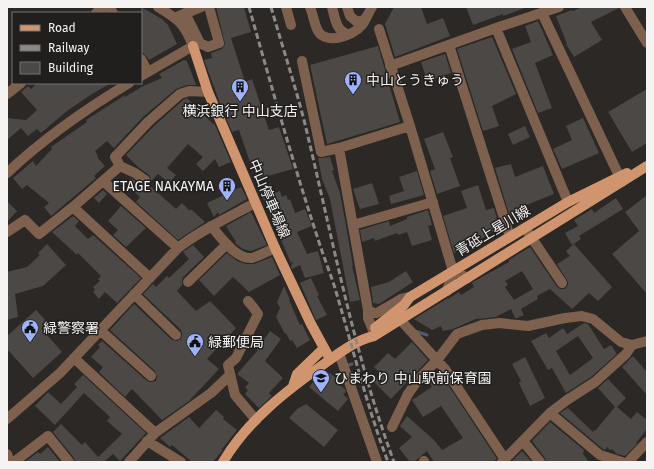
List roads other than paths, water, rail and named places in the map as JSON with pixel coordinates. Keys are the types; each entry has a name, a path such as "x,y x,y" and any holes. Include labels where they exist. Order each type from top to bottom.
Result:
{"main road":[{"name":"中山停車場線","path":"197,45 208,92 255,203 275,248 324,348 335,356"},
{"name":"青砥上星川線","path":"365,338 374,336 397,317 410,297 568,202 620,179 647,165"},
{"name":"青砥上星川線","path":"224,462 241,436 293,386 335,356 365,338 373,330 447,291 586,205 620,179"},
{"path":"293,386 297,374 324,348"}],"street":[{"path":"158,7 181,16 201,7"},
{"path":"142,63 145,74 197,45 208,47 219,43 209,7"},
{"path":"286,7 291,25"},
{"path":"310,7 318,31 328,39 333,39 355,32 362,26 368,10"},
{"path":"332,7 337,26 343,33 348,34"},
{"path":"347,7 350,16 357,22 364,20 368,10"},
{"path":"389,62 450,45 559,7"},
{"path":"625,7 647,43"},
{"path":"542,14 620,179"},
{"path":"181,16 185,28 197,45"},
{"path":"496,28 568,202 565,218"},
{"path":"379,29 454,271 447,291"},
{"path":"450,45 510,237 502,257"},
{"path":"302,61 321,152 339,148 410,126"},
{"path":"7,94 20,84"},
{"path":"7,173 23,158 86,110 127,84"},
{"path":"145,180 135,172 120,166 115,157 148,122 180,94 188,91 208,92"},
{"path":"339,148 368,310 368,318 373,330"},
{"path":"7,232 26,220 39,234 120,166"},
{"path":"103,181 178,248"},
{"path":"352,225 432,202"},
{"path":"568,202 586,205"},
{"path":"7,419 74,358 178,248 211,226 255,203"},
{"path":"73,207 150,278"},
{"path":"211,226 233,251 241,256 252,258 275,248"},
{"path":"525,228 528,241 562,283"},
{"path":"510,237 528,241"},
{"path":"188,282 227,244"},
{"path":"454,271 468,278"},
{"path":"134,294 176,335"},
{"path":"368,310 374,313 401,299 410,297"},
{"path":"248,302 254,307 258,314 236,358 228,365 235,396 256,420"},
{"path":"392,427 408,394 457,334 482,325 499,323 528,326 582,316 594,319 621,342 632,345 647,341"},
{"path":"397,317 438,359 478,416 503,460 550,413 567,400 596,382 626,354 632,345"},
{"path":"100,330 151,376"},
{"path":"335,356 378,462"},
{"path":"74,358 155,433"},
{"path":"129,462 155,433 211,393 230,374"},
{"path":"550,413 600,455 622,462"},
{"path":"14,462 48,436 69,462"},
{"path":"148,441 181,462"},
{"path":"523,441 540,462"},
{"path":"628,462 647,442"},
{"path":"7,454 10,462"}],"waterway":[{"path":"415,331 427,335"}],"railway":[{"path":"249,7 300,182 334,285 366,396 388,462"},
{"path":"271,7 304,120 355,335 394,462"}],"place":[{"name":"中山とうきゅう","path":"353,95"},
{"name":"横浜銀行 中山支店","path":"240,102"},
{"name":"ETAGE NAKAYMA","path":"227,201"},
{"name":"緑警察署","path":"30,343"},
{"name":"緑郵便局","path":"195,357"},
{"name":"ひまわり 中山駅前保育園","path":"321,393"}]}
